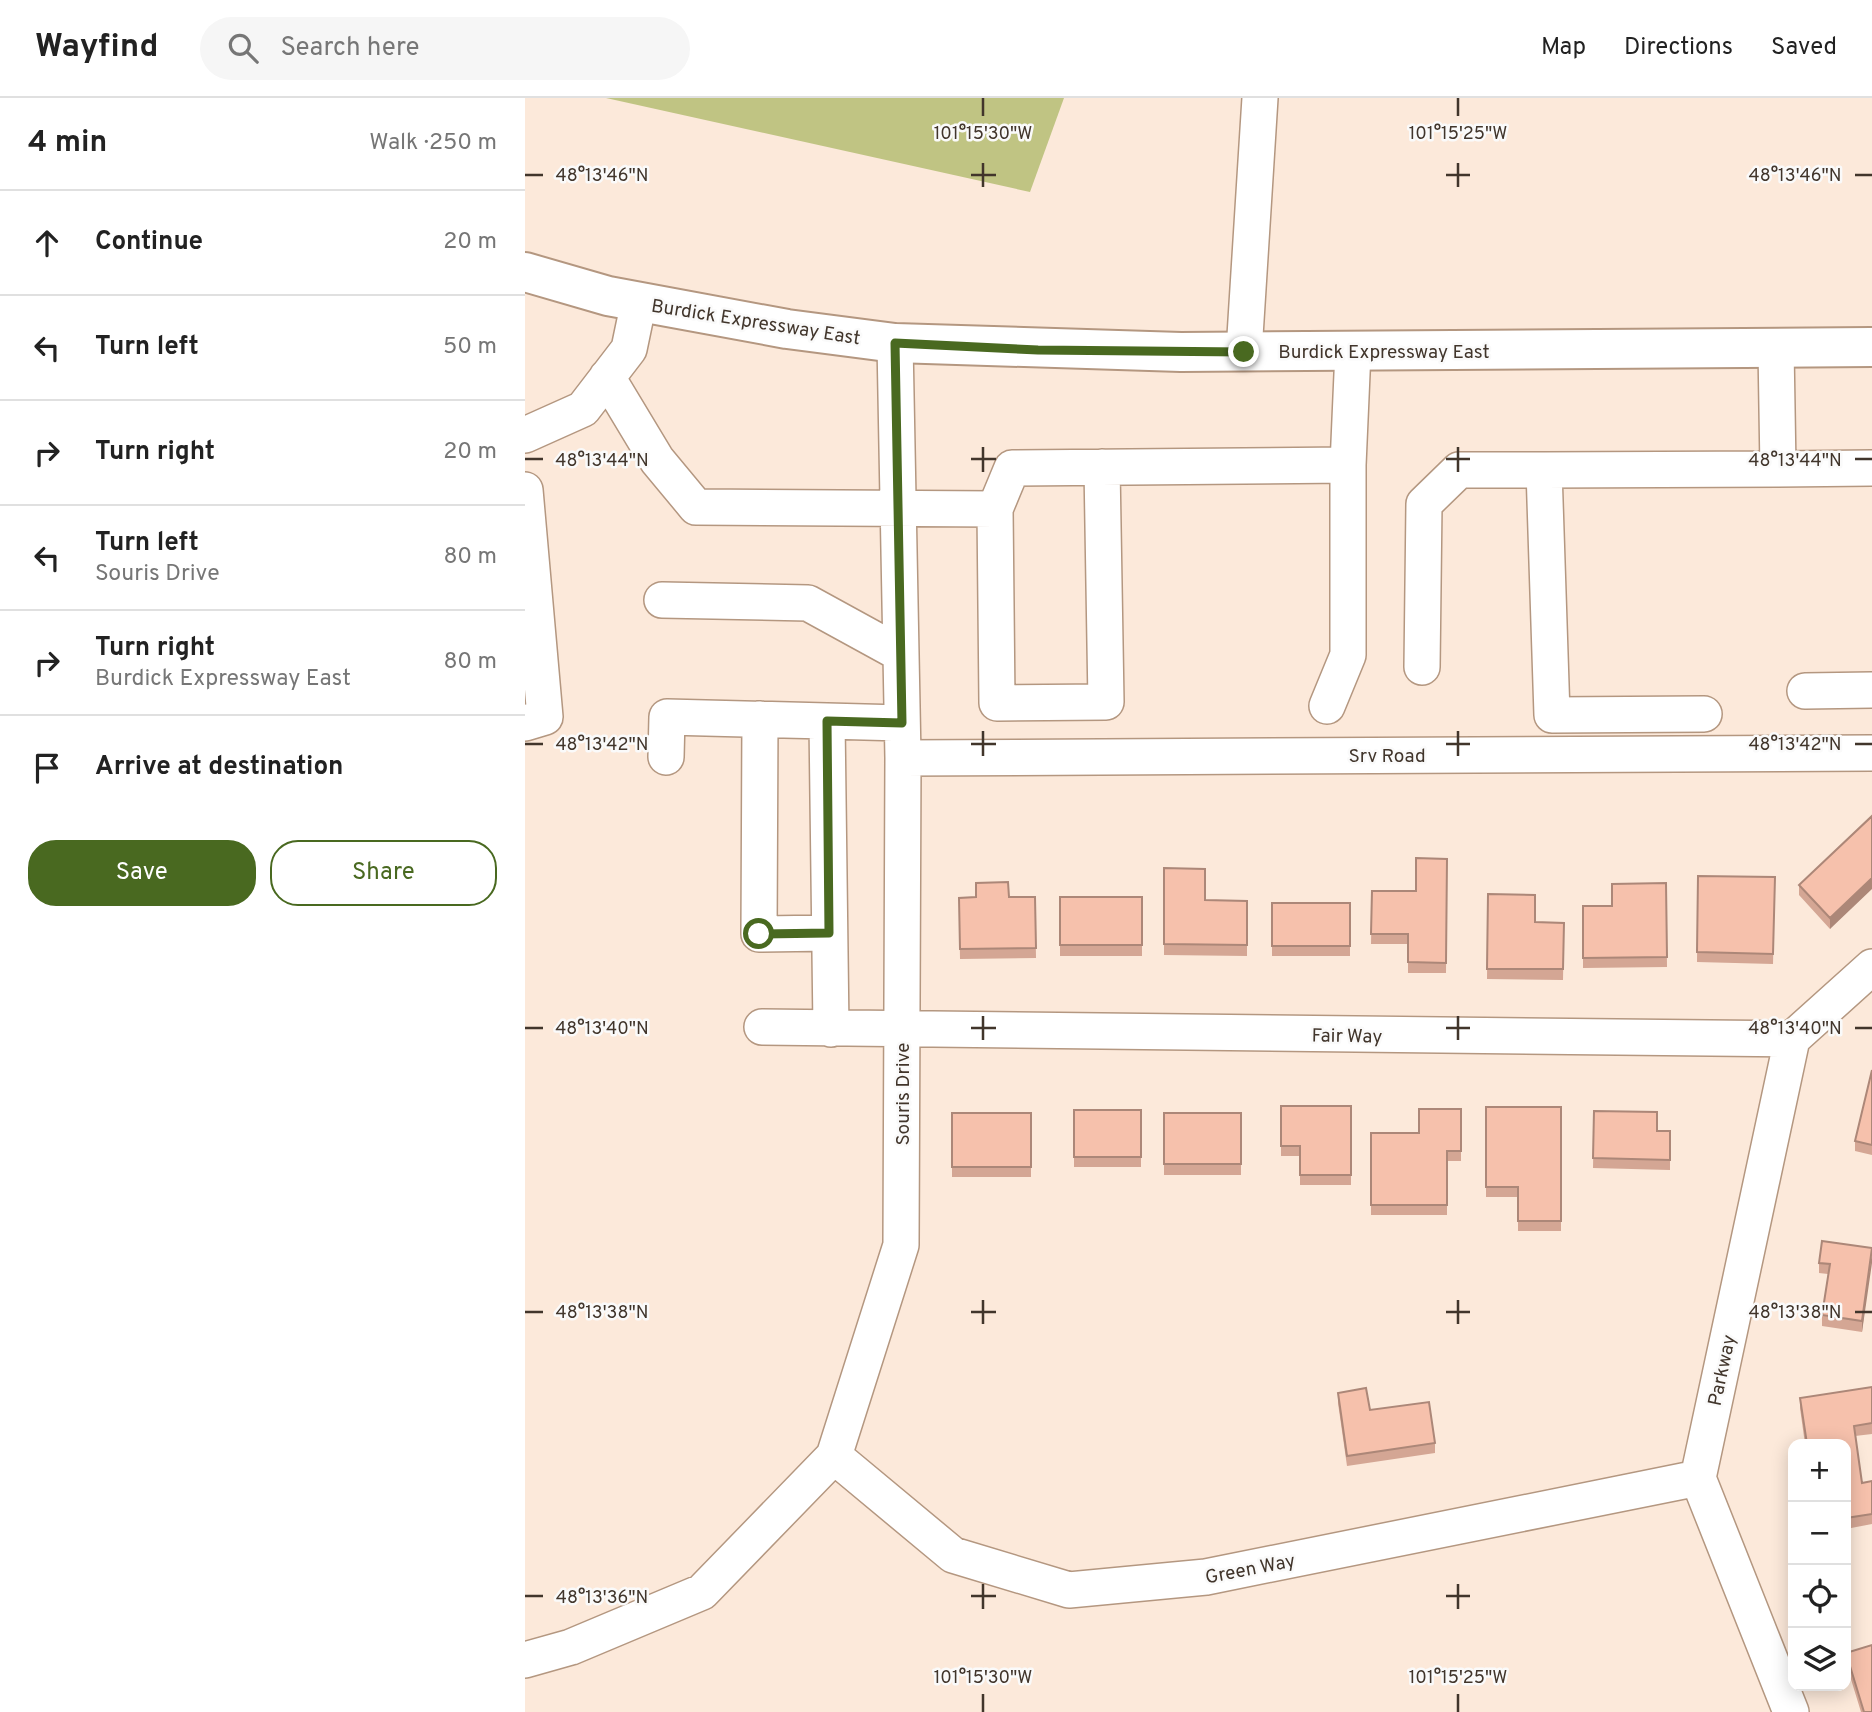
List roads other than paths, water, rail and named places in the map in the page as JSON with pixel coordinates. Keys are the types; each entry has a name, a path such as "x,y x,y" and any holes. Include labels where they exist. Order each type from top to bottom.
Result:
{"main road":[{"name":"Burdick Expressway East","path":"525,272 639,301 787,329 895,343 1038,350 1244,352 1872,347"}],"street":[{"path":"1244,352 1260,98"},
{"path":"525,435 583,409 629,349 639,301"},
{"name":"Souris Drive","path":"525,1660 571,1647 702,1592 834,1456 901,1245 903,758 895,343"},
{"path":"1776,348 1778,468"},
{"path":"1327,706 1348,655 1347,465 1353,351"},
{"path":"607,377 657,460 696,507 995,509"},
{"path":"1103,467 1106,702 997,703 995,509 1012,468 1103,467 1347,465"},
{"path":"1422,667 1424,504 1459,470 1872,468"},
{"path":"1544,470 1552,715 1704,714"},
{"path":"525,490 545,717 525,723"},
{"path":"662,600 809,603 901,654"},
{"path":"1805,691 1872,690"},
{"path":"666,757 667,717 902,723"},
{"path":"759,719 759,934 829,933"},
{"path":"827,721 831,1029"},
{"name":"Srv Road","path":"903,758 1872,753"},
{"path":"1792,1039 1872,967"},
{"name":"Fair Way","path":"762,1027 902,1031 1792,1039"},
{"name":"Parkway","path":"1698,1478 1792,1039"},
{"name":"Green Way","path":"834,1456 953,1555 1069,1590 1206,1577 1698,1478"},
{"path":"1698,1478 1791,1712"}]}
